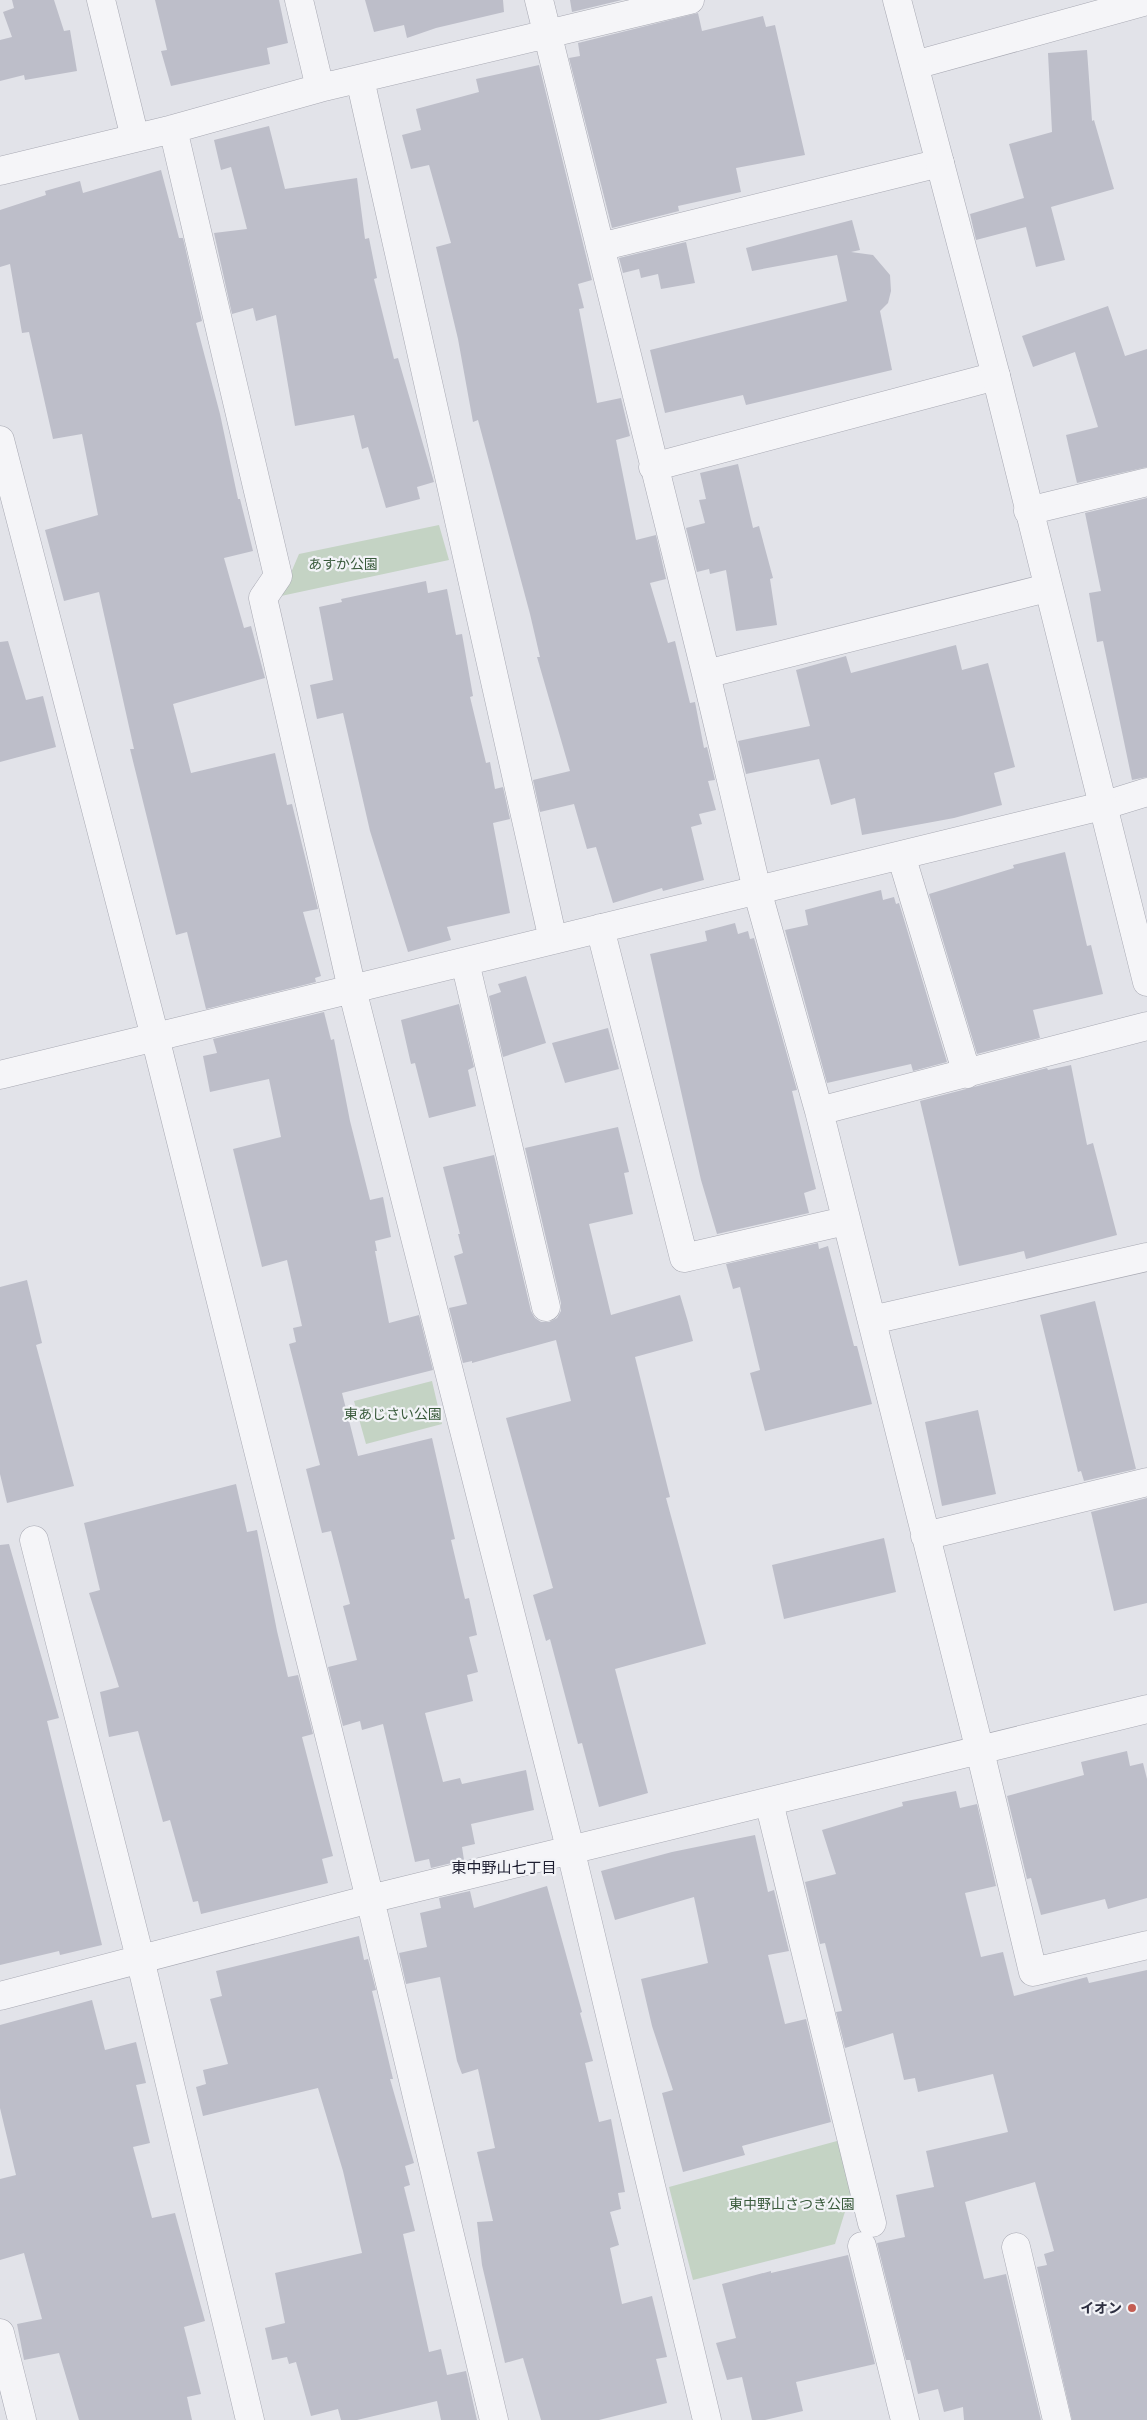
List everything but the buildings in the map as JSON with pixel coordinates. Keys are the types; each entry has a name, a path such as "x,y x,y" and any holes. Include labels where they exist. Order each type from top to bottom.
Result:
{"street":[{"path":"101,0 135,138"},
{"path":"298,0 320,88"},
{"path":"539,0 653,467 706,674 757,890 819,1111 845,1221 872,1320 980,1752 1033,1972 1147,1945"},
{"path":"0,171 173,129 320,88 690,0"},
{"path":"897,0 996,376 1047,588 1147,982"},
{"path":"915,65 1147,1"},
{"path":"360,79 554,940"},
{"path":"173,129 278,576 263,598 352,989 571,1852 707,2420"},
{"path":"600,247 940,163"},
{"path":"653,467 996,376"},
{"path":"0,440 154,1037 370,1899 494,2420"},
{"path":"1028,511 1147,482"},
{"path":"706,674 1047,588"},
{"path":"0,1076 1102,806 1147,792"},
{"path":"901,855 966,1074"},
{"path":"600,928 684,1258 845,1221"},
{"path":"465,962 546,1307"},
{"path":"819,1111 1147,1026"},
{"path":"872,1320 1147,1257"},
{"path":"925,1536 1147,1482"},
{"path":"34,1540 139,1959 250,2420"},
{"path":"0,1996 370,1899 980,1752 1147,1709"},
{"path":"768,1802 867,2234 905,2420"},
{"path":"1016,2246 1057,2420"},
{"path":"0,2333 22,2420"}],"green space":[{"name":"あすか公園","path":"439,525 449,560 281,596 299,554"},
{"name":"東あじさい公園","path":"432,1381 442,1424 366,1444 354,1401"},
{"name":"東中野山さつき公園","path":"837,2141 852,2189 835,2244 693,2280 669,2187"}],"place":[{"name":"イオン","path":"1132,2308"}],"district":[{"name":"東中野山七丁目","path":"504,1868"}]}
